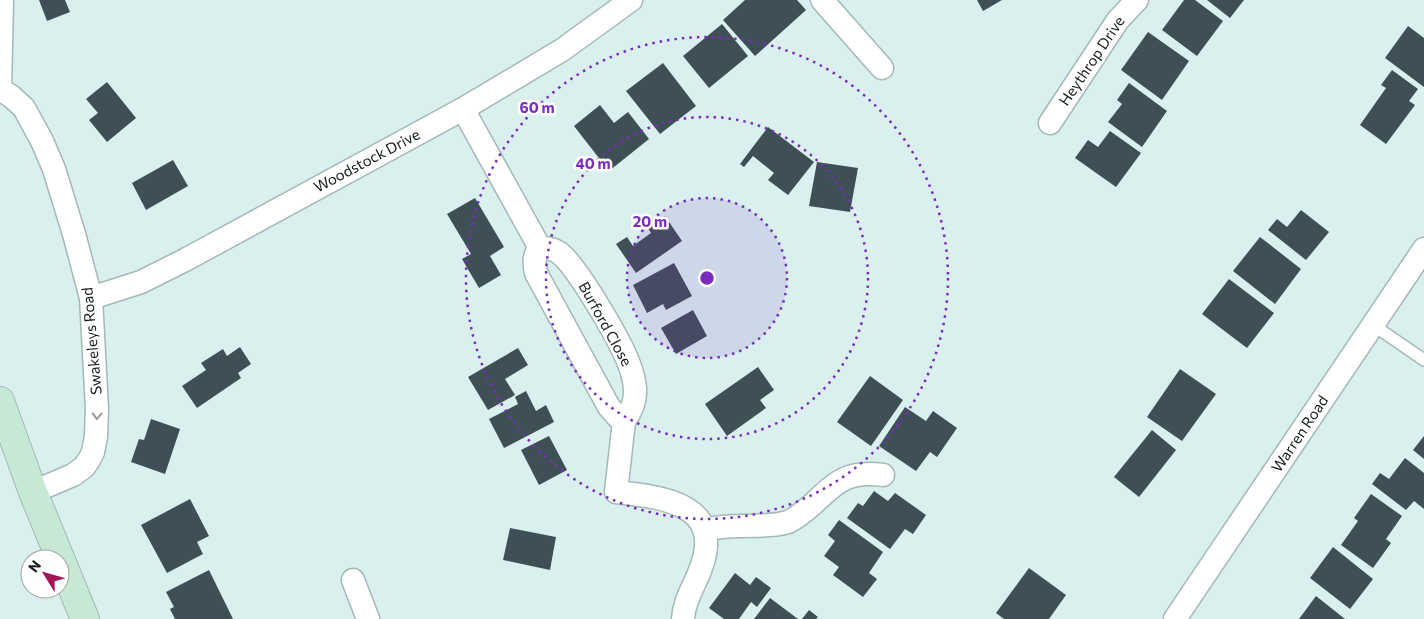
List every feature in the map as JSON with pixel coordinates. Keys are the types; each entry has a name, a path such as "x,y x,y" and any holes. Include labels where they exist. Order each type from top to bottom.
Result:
{"main road":[{"path":"0,401 85,619"}],"street":[{"path":"0,89 2,0"},
{"name":"Woodstock Drive","path":"91,298 141,282 463,109 562,50 631,0"},
{"path":"822,0 882,68"},
{"name":"Heythrop Drive","path":"1050,124 1118,20 1136,0"},
{"name":"Swakeleys Road","path":"0,89 24,108 42,141 54,169 91,298 97,409 96,436 93,452 84,467 72,475 34,492"},
{"path":"463,109 540,248 535,254 536,273 609,407 624,421"},
{"name":"Burford Close","path":"540,248 559,252 568,261 593,298 622,348 632,374 636,390 633,405 624,421 616,492 646,496 684,506 700,521 704,529"},
{"name":"Warren Road","path":"1175,619 1424,249"},
{"path":"683,619 684,608 703,564 706,547 704,529 780,524 790,521 804,512 834,484 845,478 868,472 883,475"},
{"path":"353,580 368,619"}],"lane":[{"path":"1373,325 1424,360"}],"building":[{"path":"39,0 65,0 70,12 47,21"},
{"path":"745,0 797,0 806,10 755,56 723,20"},
{"path":"977,0 1002,0 983,11"},
{"path":"1184,0 1195,0 1223,21 1197,56 1162,30"},
{"path":"1207,0 1244,0 1230,18"},
{"path":"722,24 748,56 709,88 683,56"},
{"path":"1408,26 1424,38 1424,87 1385,58"},
{"path":"1148,32 1189,61 1162,100 1121,70"},
{"path":"663,63 696,106 660,134 626,91"},
{"path":"1392,70 1418,89 1409,101 1415,105 1386,144 1360,125 1386,88 1381,85"},
{"path":"107,82 136,118 107,142 89,120 98,113 86,99"},
{"path":"1129,83 1167,111 1142,147 1108,122 1122,104 1117,100"},
{"path":"600,105 614,123 628,112 649,139 609,171 574,126"},
{"path":"768,127 814,162 788,195 768,180 774,173 753,156 744,167 740,164"},
{"path":"1110,131 1141,153 1116,187 1075,158 1088,140 1098,147"},
{"path":"173,160 188,186 146,210 132,183"},
{"path":"817,162 858,168 850,212 809,206"},
{"path":"475,198 504,247 490,256 501,275 479,288 462,259 471,254 447,214"},
{"path":"1301,210 1329,232 1306,260 1268,230 1277,219 1287,227"},
{"path":"665,216 682,241 636,273 616,244 627,237 633,246 651,233 648,228"},
{"path":"1260,237 1301,269 1275,304 1233,271"},
{"path":"674,263 692,296 666,310 663,304 647,313 633,285"},
{"path":"1229,279 1274,313 1247,348 1202,314"},
{"path":"693,310 707,336 676,354 661,328"},
{"path":"240,347 251,364 238,373 241,378 197,408 182,386 206,370 201,363 223,349 227,356"},
{"path":"518,348 528,365 505,379 515,395 488,410 468,377"},
{"path":"758,367 774,390 760,400 766,408 727,436 705,404"},
{"path":"1180,369 1216,394 1182,441 1147,417"},
{"path":"870,376 903,400 871,446 837,422"},
{"path":"526,391 536,411 546,405 554,422 504,448 489,419 518,404 515,397"},
{"path":"905,407 926,421 933,411 957,428 937,457 930,452 916,471 879,446"},
{"path":"151,419 180,429 165,474 131,462 139,439 144,440"},
{"path":"1152,430 1176,450 1139,497 1114,477"},
{"path":"549,436 567,470 539,485 521,450"},
{"path":"1424,436 1424,459 1413,450"},
{"path":"1405,458 1424,473 1424,509 1414,501 1406,510 1372,484 1380,473 1389,479"},
{"path":"874,491 888,501 895,493 926,515 913,534 905,529 890,549 847,518 858,503 863,506"},
{"path":"1371,494 1402,516 1386,539 1391,543 1373,568 1341,545 1358,521 1354,518"},
{"path":"190,499 209,536 197,542 203,554 167,573 141,525"},
{"path":"839,520 883,552 869,573 877,579 863,597 833,575 839,567 824,556 835,541 828,535"},
{"path":"510,528 556,537 550,570 503,560"},
{"path":"1333,547 1373,579 1350,609 1310,578"},
{"path":"1029,568 1066,595 1049,619 1004,619 996,613"},
{"path":"209,570 233,619 175,619 170,609 174,607 166,592"},
{"path":"735,573 750,585 756,577 771,588 757,607 751,602 739,619 724,619 709,608"},
{"path":"1316,596 1345,619 1299,619"},
{"path":"770,598 798,619 754,619"},
{"path":"809,610 818,617 816,619 802,619"}]}
